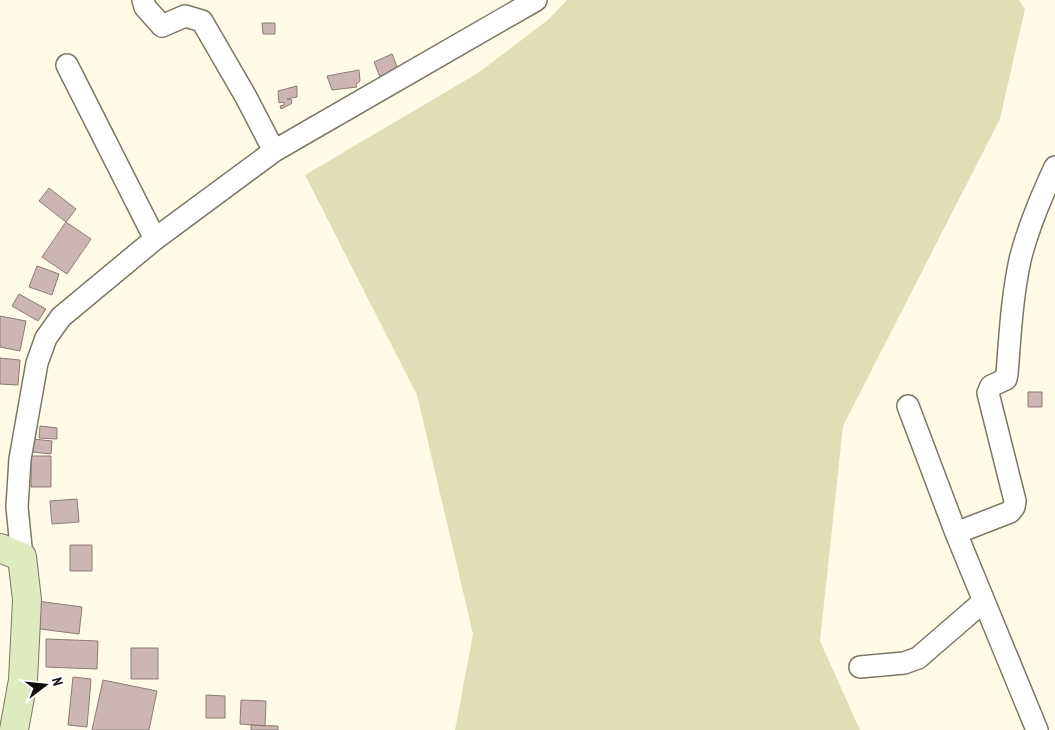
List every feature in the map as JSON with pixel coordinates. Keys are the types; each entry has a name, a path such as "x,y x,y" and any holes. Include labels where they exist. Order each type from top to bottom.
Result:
{"street":[{"path":"143,0 145,7 162,26 184,16 202,21 246,97 274,151"},
{"path":"14,730 23,680 27,600 11,553 17,507 20,459 37,363 46,338 61,317 155,239 274,151 536,0"},
{"path":"68,65 155,239"},
{"path":"956,533 1010,512 1014,507 1015,501 988,393 991,386 1006,379 1011,319 1020,260 1035,210 1055,167"},
{"path":"908,406 956,533 1037,730"},
{"path":"860,667 904,663 918,658 984,601"}],"shaded area":[{"path":"567,0 1019,0 1025,9 1000,119 843,426 820,641 860,730 455,730 473,634 417,395 305,175 478,73 549,19"}],"building":[{"path":"262,23 275,23 275,34 263,34"},
{"path":"392,54 398,69 380,77 374,62"},
{"path":"359,70 360,81 356,84 357,87 332,90 327,76"},
{"path":"297,86 297,97 287,99 292,100 291,104 281,109 280,106 284,105 284,102 279,103 278,91"},
{"path":"49,188 76,209 66,222 39,201"},
{"path":"66,222 91,239 67,274 42,257"},
{"path":"37,266 59,274 52,295 29,287"},
{"path":"19,294 46,309 38,321 12,306"},
{"path":"0,316 26,321 20,351 0,347"},
{"path":"0,358 20,360 18,385 0,384"},
{"path":"1028,392 1042,392 1042,407 1028,407"},
{"path":"40,426 57,428 57,439 39,438"},
{"path":"33,439 52,441 51,454 32,452"},
{"path":"31,456 51,456 51,487 31,487"},
{"path":"77,499 79,522 52,524 50,501"},
{"path":"70,545 92,545 92,571 70,571"},
{"path":"37,601 82,607 79,634 33,628"},
{"path":"46,639 98,641 97,669 46,667"},
{"path":"131,648 158,648 158,679 131,679"},
{"path":"73,677 91,679 87,727 68,725"},
{"path":"103,680 157,691 149,730 92,730"},
{"path":"206,695 225,696 225,718 206,718"},
{"path":"241,700 266,701 265,726 240,724"},
{"path":"251,725 278,726 278,730 251,730"}]}
